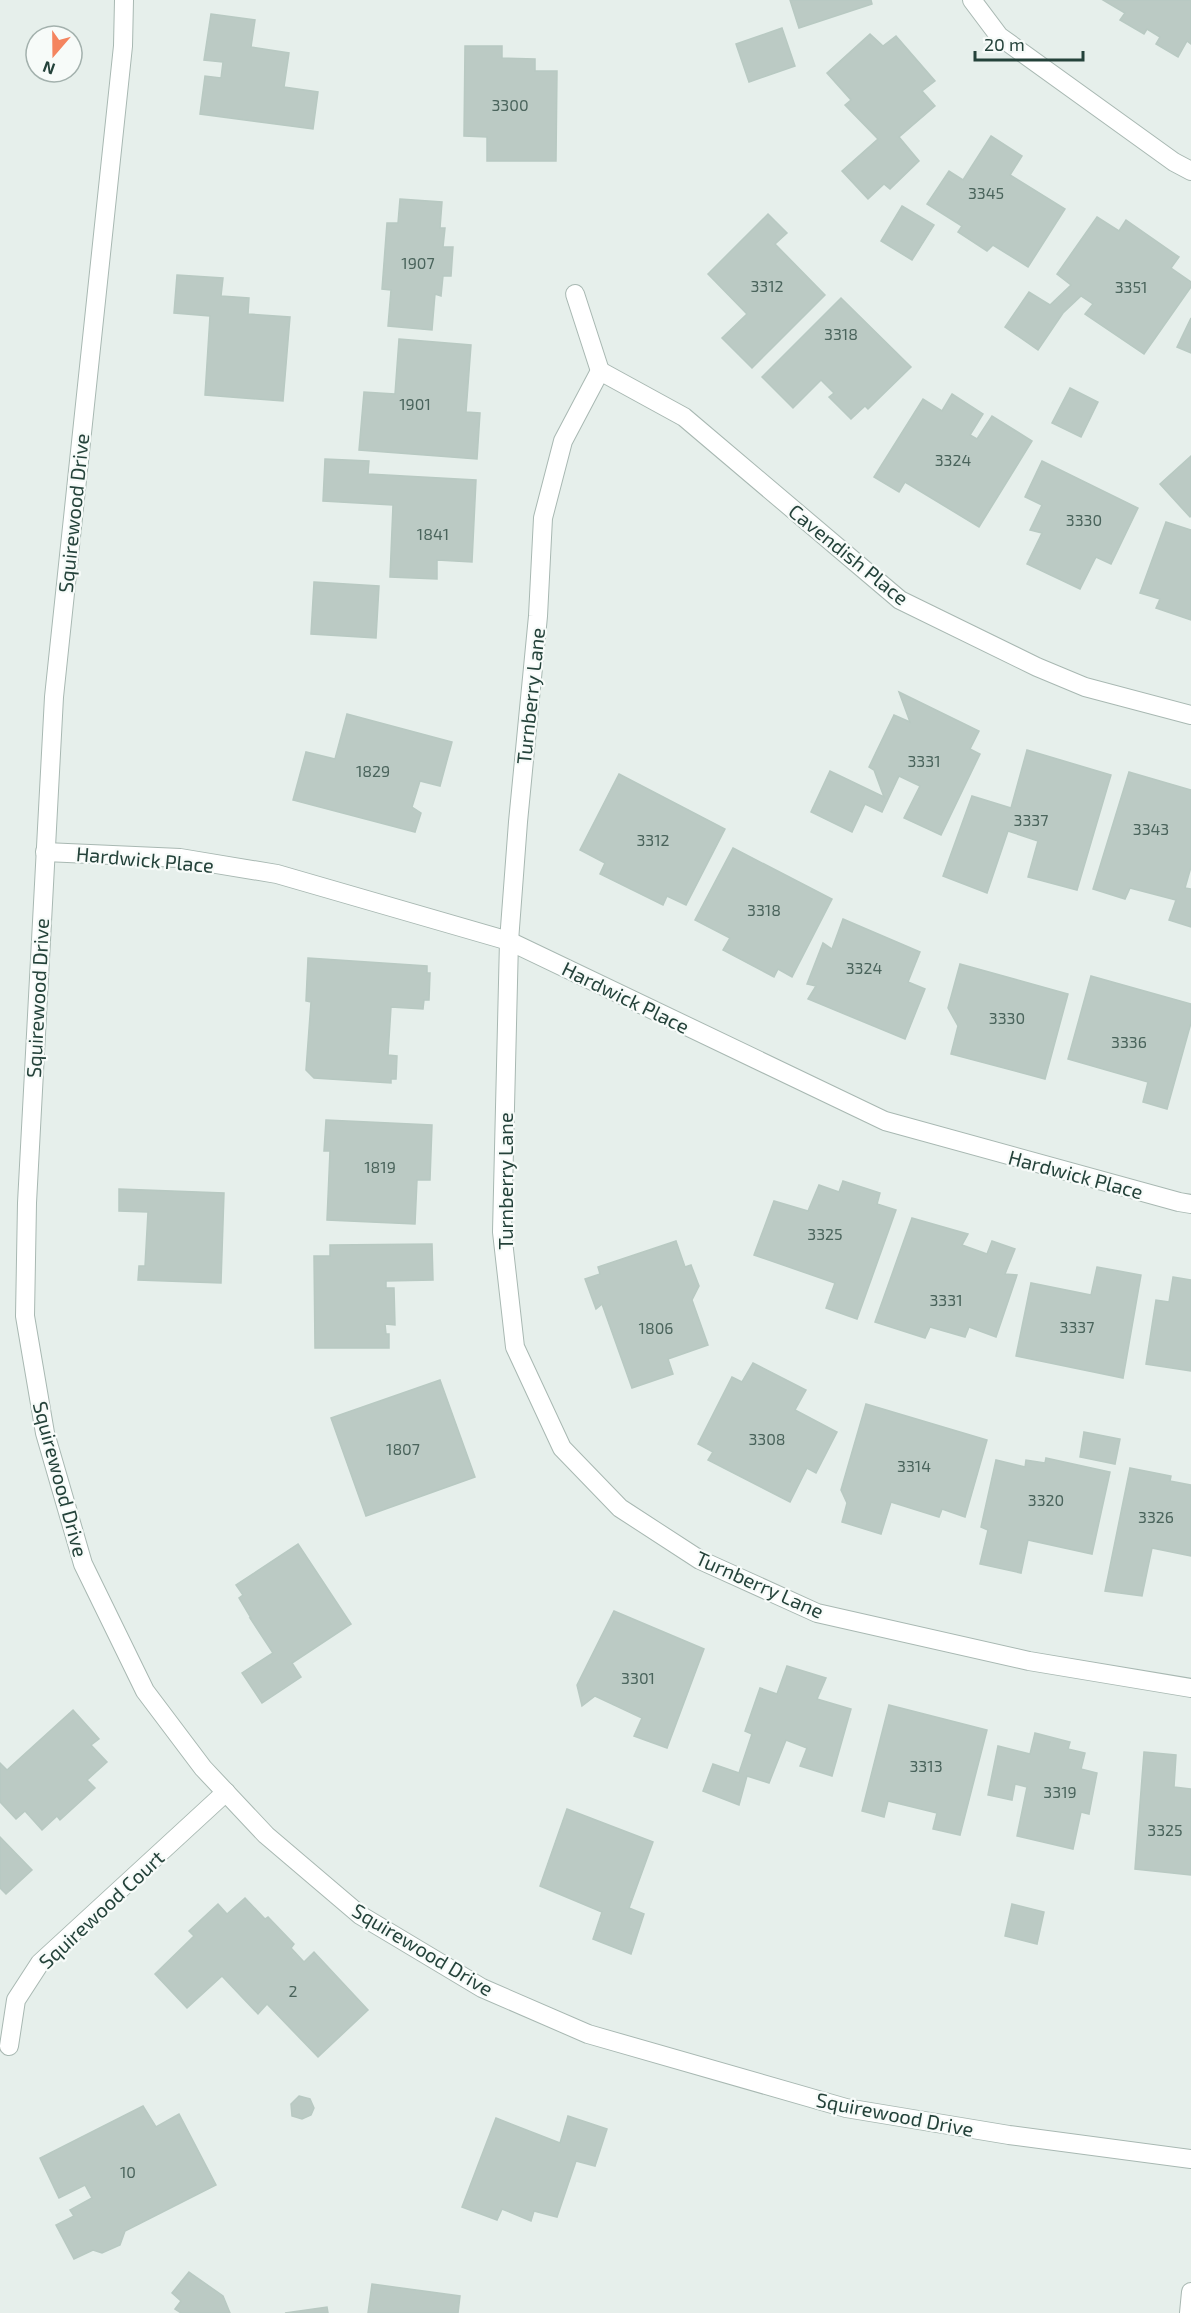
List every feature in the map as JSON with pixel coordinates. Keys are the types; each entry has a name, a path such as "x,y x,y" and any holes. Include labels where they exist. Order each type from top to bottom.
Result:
{"street":[{"name":"Squirewood Drive","path":"124,0 123,46 54,697 27,1203 25,1316 45,1433 83,1564 145,1691 203,1768 266,1835 360,1915 482,1988 588,2034 846,2108 1009,2135 1191,2159"},
{"path":"972,0 999,36 1174,162 1191,171"},
{"path":"575,294 600,371"},
{"name":"Cavendish Place","path":"600,371 684,417 900,600 1037,667 1085,687 1191,715"},
{"name":"Turnberry Lane","path":"600,371 563,441 543,518 537,616 509,941 502,1232 516,1347 562,1448 620,1508 700,1560 817,1613 1029,1661 1191,1688"},
{"name":"Hardwick Place","path":"45,852 180,858 277,874 509,941 885,1121 1167,1199 1191,1203"},
{"name":"Squirewood Court","path":"9,2046 16,2000 40,1963 226,1792"},
{"path":"1189,2313 1191,2292"}],"building":[{"path":"790,0 871,0 872,4 799,28"},
{"path":"1103,0 1191,0 1191,44 1187,41 1178,57 1156,44 1160,37 1147,29 1144,34 1120,20 1125,13"},
{"path":"211,14 255,20 251,47 289,53 284,87 318,92 313,129 200,114 205,76 221,78 223,62 204,60"},
{"path":"782,28 795,66 749,82 736,44"},
{"path":"870,34 883,46 896,36 935,81 922,91 935,106 899,137 919,161 890,189 884,184 868,199 842,171 878,139 845,105 851,100 827,73"},
{"path":"465,46 502,46 502,58 535,59 535,71 557,71 556,161 487,161 487,137 464,136"},
{"path":"991,136 1022,156 1010,175 1065,209 1028,267 993,245 987,251 958,232 962,226 927,204 949,171 963,180"},
{"path":"400,199 442,202 440,228 445,228 443,247 453,247 451,276 443,276 441,296 435,294 432,330 388,326 391,290 382,289 387,223 398,223"},
{"path":"902,206 934,225 912,260 881,241"},
{"path":"768,214 787,233 775,244 825,295 752,368 722,338 747,314 708,274"},
{"path":"1097,217 1119,231 1126,220 1179,257 1171,268 1191,282 1191,287 1144,354 1085,314 1093,304 1081,296 1063,313 1038,350 1005,327 1029,292 1050,305 1071,285 1057,274"},
{"path":"177,275 223,278 221,296 249,298 248,314 290,317 283,401 205,395 210,316 174,313"},
{"path":"841,298 911,367 868,409 865,406 851,419 829,397 834,393 821,380 793,408 762,377"},
{"path":"1191,318 1191,353 1177,347"},
{"path":"399,339 471,345 466,412 480,413 477,459 359,450 364,392 395,394"},
{"path":"1070,388 1098,402 1081,437 1052,423"},
{"path":"952,394 983,414 970,435 977,439 992,416 1032,441 979,527 905,482 899,492 874,477 923,399 942,411"},
{"path":"1191,456 1191,516 1190,517 1160,484"},
{"path":"325,459 369,461 368,474 476,480 472,562 437,560 437,579 390,577 393,505 323,501"},
{"path":"1042,461 1138,508 1111,564 1096,557 1080,589 1027,564 1042,533 1030,530 1042,505 1025,497"},
{"path":"1166,522 1191,530 1191,620 1156,608 1160,599 1140,593"},
{"path":"314,582 379,586 376,638 311,634"},
{"path":"899,692 979,731 970,749 980,754 941,835 904,818 920,786 899,776 882,812 865,804 852,832 811,812 830,771 884,797 874,770 869,767 894,715 910,722"},
{"path":"347,714 452,742 440,786 420,781 412,807 421,813 415,832 293,800 306,752 335,759"},
{"path":"1027,750 1111,775 1077,890 1028,877 1038,841 1008,831 987,893 943,876 972,796 1011,808"},
{"path":"1129,772 1191,790 1191,867 1185,888 1191,889 1191,927 1169,920 1176,900 1130,888 1125,899 1093,889"},
{"path":"619,774 725,829 686,905 667,896 663,905 600,874 605,863 580,850"},
{"path":"733,848 832,899 792,977 778,969 774,977 723,950 730,938 695,920"},
{"path":"843,919 920,952 908,982 925,989 905,1039 808,999 816,986 807,984 823,943 832,949"},
{"path":"308,958 427,966 427,973 430,973 429,1000 424,1000 423,1009 391,1007 388,1055 397,1056 396,1079 391,1079 391,1083 314,1078 306,1070 311,1002 306,1001"},
{"path":"960,964 1068,994 1045,1079 951,1054 958,1026 948,1008"},
{"path":"1091,976 1191,1004 1191,1023 1167,1109 1143,1102 1148,1082 1068,1059"},
{"path":"326,1120 432,1125 430,1180 417,1180 415,1224 327,1220 330,1151 324,1151"},
{"path":"843,1181 880,1193 877,1204 896,1210 857,1319 826,1308 835,1283 754,1255 774,1201 808,1211 819,1185 839,1192"},
{"path":"119,1189 224,1193 221,1283 138,1280 139,1266 145,1266 148,1212 119,1211"},
{"path":"912,1218 968,1234 962,1245 987,1254 992,1241 1015,1249 1005,1274 1017,1275 996,1337 969,1327 965,1337 930,1327 925,1338 875,1322"},
{"path":"676,1241 685,1267 691,1265 699,1286 692,1300 708,1345 668,1359 673,1374 632,1388 602,1304 596,1309 585,1279 600,1274 598,1267"},
{"path":"432,1244 433,1280 386,1281 386,1288 394,1288 395,1325 385,1324 386,1334 389,1334 389,1348 315,1348 314,1256 330,1256 330,1245"},
{"path":"1097,1267 1141,1275 1123,1378 1016,1356 1031,1283 1091,1295"},
{"path":"1173,1277 1191,1280 1191,1371 1146,1364 1156,1300 1169,1302"},
{"path":"753,1363 806,1390 795,1410 837,1432 816,1473 807,1468 790,1502 708,1460 713,1452 698,1444 732,1377 742,1382"},
{"path":"440,1380 475,1477 366,1516 331,1418"},
{"path":"866,1404 987,1440 965,1517 942,1509 939,1517 891,1502 881,1534 842,1522 847,1503 841,1490"},
{"path":"1084,1432 1120,1439 1115,1464 1080,1457"},
{"path":"1046,1458 1110,1472 1092,1554 1028,1540 1021,1573 980,1564 988,1530 981,1527 996,1460 1025,1467 1026,1460 1045,1463"},
{"path":"1130,1468 1171,1476 1170,1481 1191,1485 1191,1556 1152,1548 1142,1596 1105,1591"},
{"path":"298,1544 351,1624 292,1663 301,1677 262,1703 242,1673 273,1653 239,1598 243,1595 236,1585"},
{"path":"614,1611 704,1649 667,1748 634,1736 642,1718 595,1696 582,1706 577,1685"},
{"path":"787,1666 826,1678 817,1699 851,1709 832,1776 800,1766 807,1748 786,1740 769,1783 747,1776 739,1805 703,1791 713,1764 739,1773 752,1734 745,1731 760,1688 777,1694"},
{"path":"889,1705 987,1730 960,1835 933,1829 937,1813 888,1801 884,1817 862,1811"},
{"path":"73,1710 99,1739 91,1745 107,1762 87,1780 95,1788 60,1820 57,1816 42,1830 25,1811 16,1819 0,1802 0,1763 7,1770"},
{"path":"1035,1733 1070,1742 1068,1749 1085,1753 1081,1769 1097,1773 1089,1814 1081,1812 1073,1849 1017,1836 1027,1787 1015,1784 1012,1800 988,1795 998,1746 1030,1754"},
{"path":"1144,1752 1176,1755 1174,1787 1191,1789 1191,1875 1135,1869"},
{"path":"567,1809 653,1842 629,1908 644,1914 631,1954 593,1939 602,1912 540,1886"},
{"path":"0,1837 32,1870 6,1894 0,1888"},
{"path":"245,1898 265,1919 268,1917 294,1944 291,1948 304,1962 314,1952 368,2010 318,2057 267,2004 258,2014 222,1976 187,2008 155,1974 194,1936 189,1931 218,1904 227,1914"},
{"path":"1012,1904 1044,1912 1037,1944 1005,1936"},
{"path":"299,2096 310,2099 314,2108 311,2115 302,2119 292,2116 291,2104"},
{"path":"143,2106 156,2127 179,2114 216,2185 125,2231 120,2245 102,2253 93,2250 74,2259 56,2225 74,2216 70,2210 92,2198 85,2185 59,2198 40,2158"},
{"path":"568,2116 607,2129 595,2166 576,2161 557,2217 534,2211 531,2221 502,2209 497,2220 462,2207 496,2118 560,2143"},
{"path":"189,2272 223,2296 230,2313 181,2313 175,2309 181,2301 172,2293"},
{"path":"372,2284 460,2296 458,2313 368,2313"},
{"path":"327,2307 328,2313 285,2313"}]}
